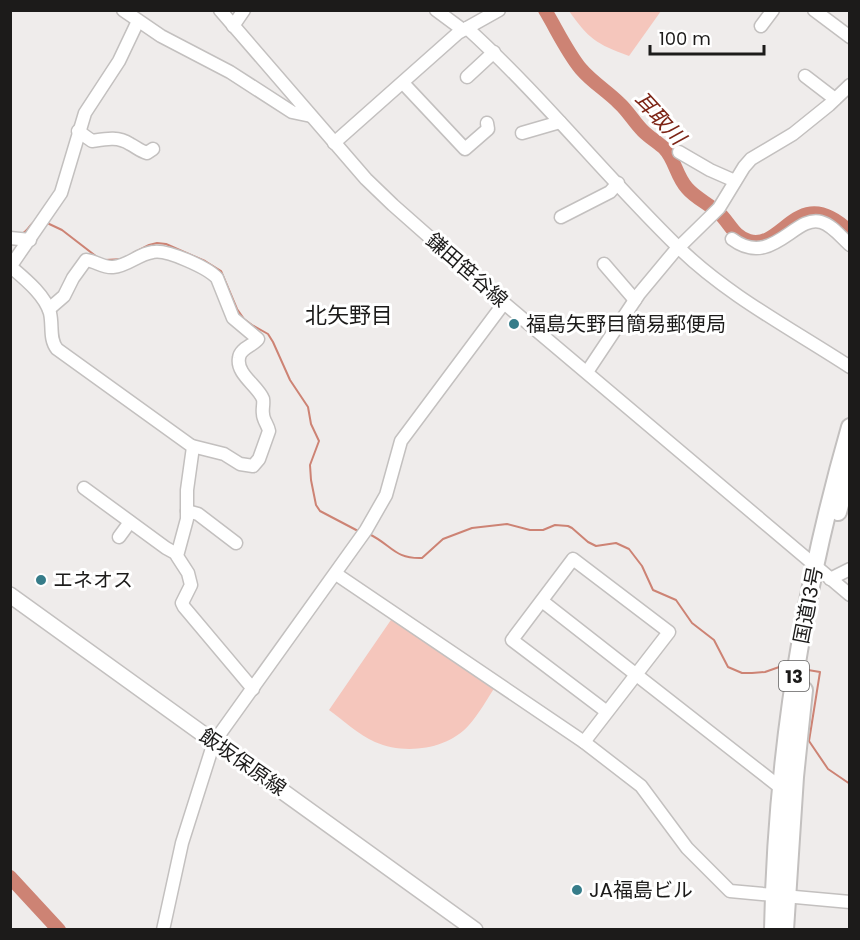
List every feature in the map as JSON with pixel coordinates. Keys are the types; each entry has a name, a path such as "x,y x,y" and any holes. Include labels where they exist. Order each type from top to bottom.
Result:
{"highway":[{"name":"国道13号","path":"773,930 780,896 795,777 804,682 823,573 834,480 849,427"},
{"name":"国道13号","path":"785,930 780,896 781,788 792,687 849,470"}],"main road":[{"name":"飯坂保原線","path":"10,595 475,930"}],"street":[{"path":"123,10 161,36 230,72 292,112 311,116"},
{"name":"鎌田笹谷線","path":"220,10 378,192 504,303 849,595"},
{"path":"233,26 244,10"},
{"path":"436,10 494,52 679,248 731,291 849,367"},
{"path":"334,143 465,29 499,10"},
{"path":"761,26 773,10"},
{"path":"814,10 849,37"},
{"path":"49,309 64,296 86,260 102,266 117,267 152,252 160,252 212,273 217,278 233,318 258,339 244,349 238,361 263,398 263,416 269,431 259,459 253,466 240,464 224,454 192,446 57,349 52,342 49,309 37,292 11,267 61,193 78,131 90,103 120,61 138,21"},
{"path":"467,77 494,52"},
{"path":"587,372 635,300 679,248 715,211 751,159 793,134 844,95 805,76"},
{"path":"402,83 465,149 488,129 487,123"},
{"path":"522,133 560,122"},
{"path":"78,131 92,141 117,139 126,141 147,153 153,149"},
{"path":"679,152 735,181"},
{"path":"561,217 610,192 618,183"},
{"path":"732,239 744,246 759,248 784,237 808,222 818,221 828,226 849,245"},
{"path":"10,238 30,240"},
{"path":"604,264 635,300"},
{"path":"163,930 182,843 214,742 364,533 386,495 401,441 504,303"},
{"path":"192,446 185,530 177,554 188,573 191,585 182,603 253,689"},
{"path":"84,488 177,554"},
{"path":"187,511 198,514 236,543"},
{"path":"119,537 130,522"},
{"path":"584,742 669,632 573,559 512,640 607,712"},
{"path":"823,573 849,569"},
{"path":"336,574 584,742 641,786 670,816 687,848 730,891 849,902"},
{"path":"542,601 637,673 781,788"}],"shaded area":[{"path":"569,11 661,11 629,56 594,40"},
{"path":"393,617 495,687 469,725 449,740 437,745 412,749 386,746 363,735 329,710"}],"waterway":[{"name":"耳取川","path":"545,10 581,69 622,106 643,131 664,148 687,188 718,212 740,237 749,241 761,241 772,237 804,215 817,213 832,218 850,232"},
{"path":"21,234 36,221"},
{"path":"45,222 62,230 97,257"},
{"path":"133,253 149,245 166,244 205,261 221,271 237,309 244,319 268,334 290,380 308,407 311,424 319,441 310,465 316,505 320,511 360,532"},
{"path":"105,260 123,259"},
{"path":"369,534 399,554 422,558 443,539 472,528 507,524 530,530 543,530 555,525 568,526 596,546 616,543 629,549 642,566 653,590 676,600 692,623 714,640 728,667 742,673 765,672 782,666 791,667"},
{"path":"802,669 820,672 809,741 828,769 850,784"},
{"path":"10,877 59,930"}],"place":[{"name":"福島矢野目簡易郵便局","path":"514,324"},
{"name":"エネオス","path":"41,580"},
{"name":"JA福島ビル","path":"577,890"}],"district":[{"name":"北矢野目","path":"349,315"}]}
